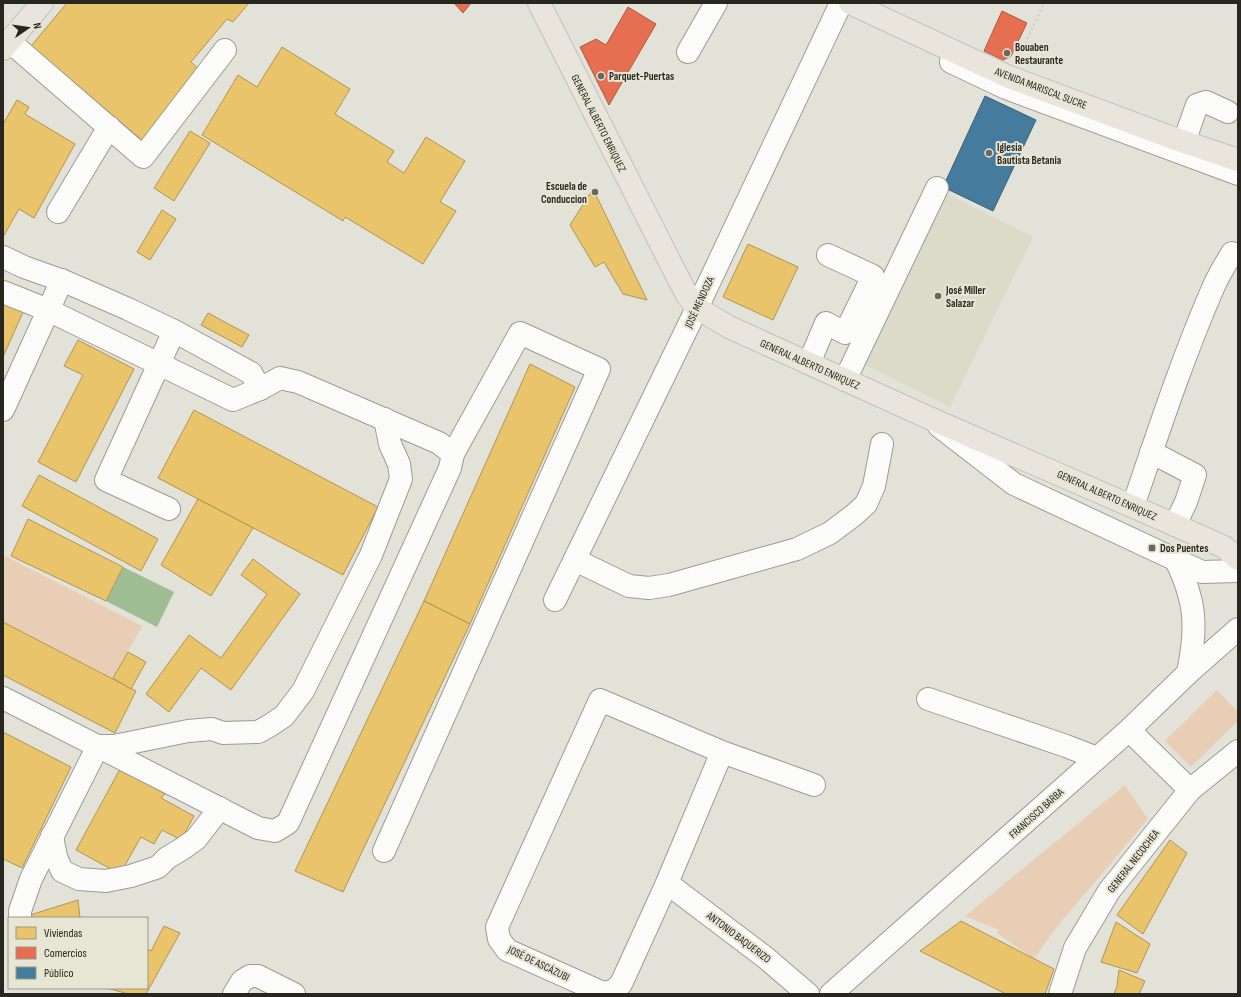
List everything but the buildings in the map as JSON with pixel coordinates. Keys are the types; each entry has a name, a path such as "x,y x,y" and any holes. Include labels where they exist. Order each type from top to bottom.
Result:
{"main road":[{"path":"6,45 42,3"},
{"name":"GENERAL ALBERTO ENRIQUEZ","path":"539,3 673,268 687,294 697,308 728,327 927,417 1224,547 1238,559"},
{"name":"AVENIDA MARISCAL SUCRE","path":"839,4 1009,77 1184,142 1238,160"}],"street":[{"path":"688,52 716,3"},
{"path":"839,4 1006,88 1238,174"},
{"name":"JOSÉ MENDOZA","path":"556,600 697,308 839,4"},
{"path":"6,45 109,127 143,157 225,50"},
{"path":"1184,142 1197,105 1206,102 1228,112"},
{"path":"58,212 109,127"},
{"path":"845,380 937,188"},
{"path":"1133,506 1151,452 1196,330 1214,287 1232,253"},
{"path":"809,363 826,323 845,333 873,276 828,255"},
{"path":"3,257 24,267 62,280 174,331 251,374 260,389"},
{"path":"3,410 62,280"},
{"path":"3,292 48,310 233,400 260,389 280,378 298,382 439,443 453,454"},
{"path":"169,510 106,480 174,331"},
{"path":"3,698 258,828 275,831 288,823 450,468 453,454 520,333 599,369 384,851"},
{"path":"927,417 1014,484 1202,572 1238,570"},
{"path":"98,746 114,746 188,731 212,728 223,733 258,732 284,716 303,691 371,555 401,479 399,464 390,444 385,420"},
{"path":"575,560 629,586 649,588 670,585 797,549 830,533 866,504 874,486 882,444"},
{"path":"1151,452 1195,475 1186,502 1175,525"},
{"path":"1176,560 1189,595 1194,622 1192,650 1188,674"},
{"name":"FRANCISCO BARBA","path":"832,994 1129,730 1238,629"},
{"path":"928,699 1097,758"},
{"name":"JOSÉ DE ASCÁZUBI","path":"722,752 667,883 620,984 613,991 603,993 507,950 499,939 497,927 600,700 722,752 814,786"},
{"path":"1129,730 1190,790"},
{"path":"20,917 20,911 31,879 98,746"},
{"name":"GENERAL NECOCHEA","path":"1060,994 1075,948 1109,891 1190,790 1238,751"},
{"path":"52,836 56,857 62,871 79,879 106,881 131,876 158,867 167,858 196,839 220,808"},
{"name":"ANTONIO BAQUERIZO","path":"667,883 766,958 808,994"},
{"path":"234,994 242,980 250,976 258,976 294,994"}],"path":[{"path":"1009,77 1044,3"}],"shaded area":[{"name":"José Miller Salazar","path":"927,184 1033,237 950,407 843,354"},
{"path":"3,555 142,626 113,678 3,622"},
{"path":"123,567 174,592 157,627 106,601"},
{"path":"1217,690 1238,712 1238,721 1191,767 1165,741"},
{"path":"1125,785 1148,819 1055,929 1034,959 997,933 999,930 965,916"}],"place":[{"name":"Bouaben Restaurante","path":"1007,53"},
{"name":"Parquet-Puertas","path":"601,76"},
{"name":"Iglesia Bautista Betania","path":"989,153"},
{"name":"Escuela de Conduccion","path":"595,192"},
{"name":"José Miller Salazar","path":"938,296"},
{"name":"Dos Puentes","path":"1152,548"}]}
